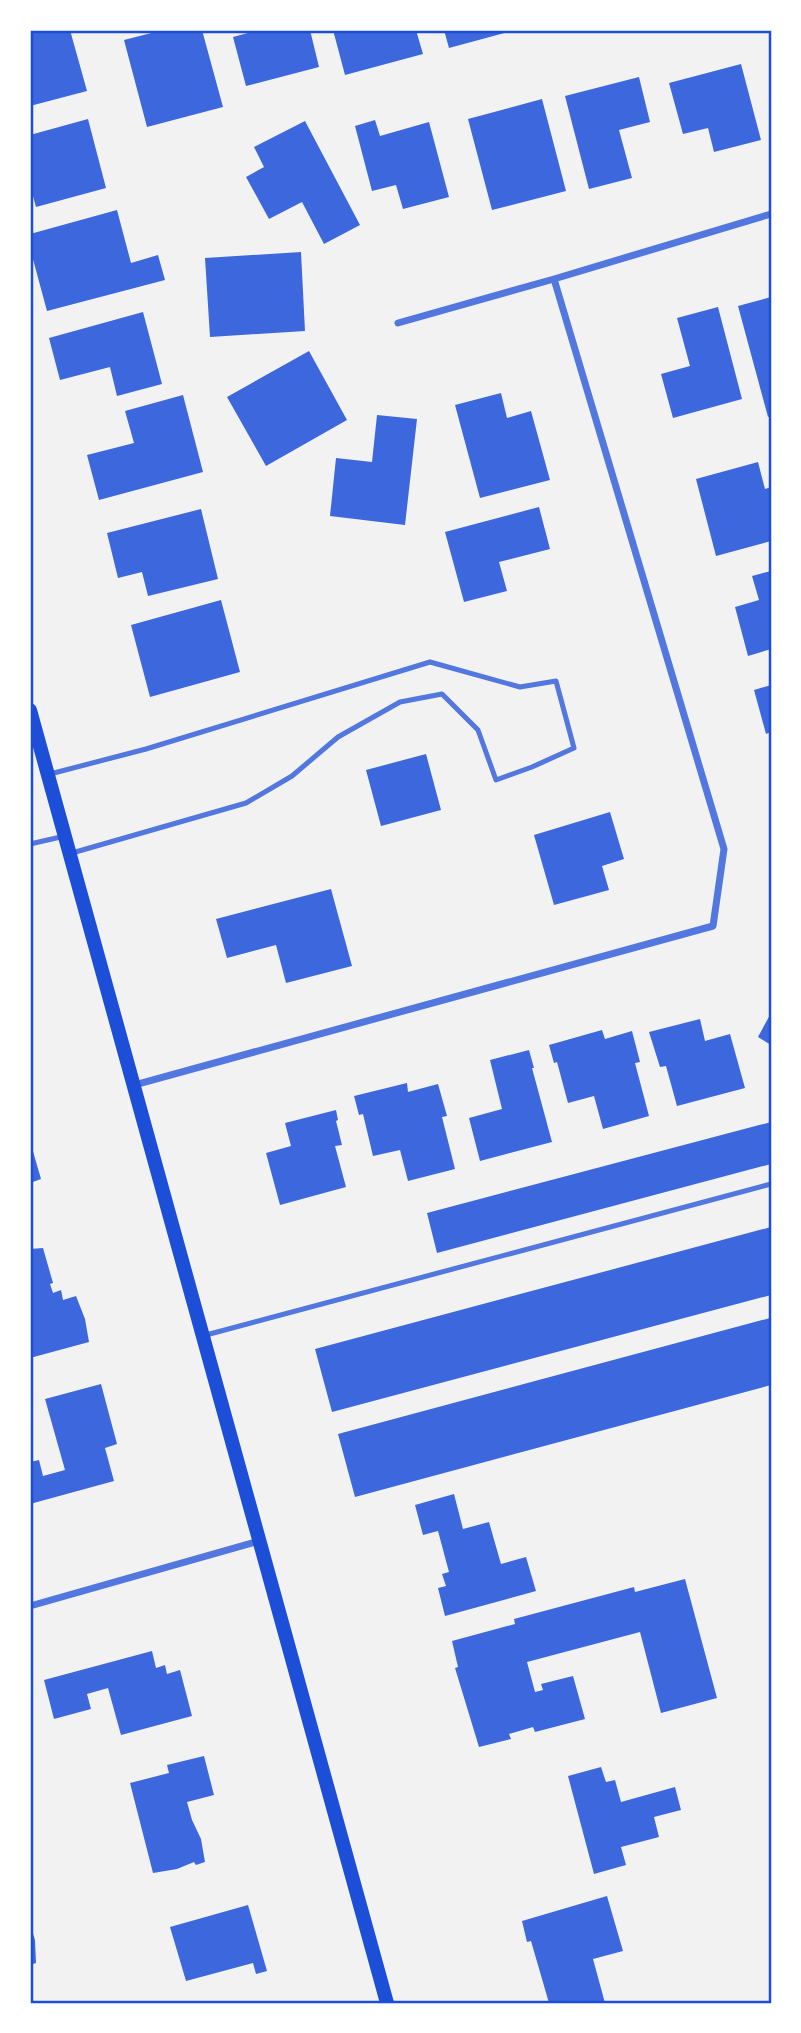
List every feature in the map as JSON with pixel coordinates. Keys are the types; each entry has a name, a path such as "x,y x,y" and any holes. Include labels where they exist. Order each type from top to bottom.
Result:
{"main road":[{"path":"30,710 387,2003"}],"street":[{"path":"397,323 771,214"},
{"path":"134,1085 713,926 724,849 554,279"},
{"path":"30,1605 259,1541"}],"lane":[{"path":"47,774 146,749 430,662 520,687 556,681 574,748 496,780 478,730 442,694 400,702 338,737 292,776 246,803 69,854"},
{"path":"30,844 65,836"},
{"path":"202,1336 771,1184"}],"building":[{"path":"30,30 70,30 87,91 30,106"},
{"path":"163,30 202,30 223,107 147,127 124,40"},
{"path":"259,30 310,30 319,67 246,86 233,37"},
{"path":"333,30 416,30 423,54 345,75"},
{"path":"444,30 512,30 512,31 449,48"},
{"path":"741,64 761,140 714,152 708,128 683,134 669,83"},
{"path":"639,77 650,122 619,130 632,178 589,189 565,96"},
{"path":"542,99 566,191 492,210 468,119"},
{"path":"88,119 106,188 36,207 30,185 30,135"},
{"path":"375,120 380,136 429,122 449,197 403,209 396,185 372,191 355,126"},
{"path":"305,121 360,225 324,244 302,202 269,219 246,177 264,167 254,147"},
{"path":"117,210 131,263 158,255 165,280 47,311 30,248 30,234"},
{"path":"301,252 305,331 210,337 205,258"},
{"path":"771,297 771,416 768,417 738,306"},
{"path":"718,307 742,399 673,418 661,374 690,366 677,318"},
{"path":"143,312 162,384 117,396 110,367 60,380 49,338"},
{"path":"309,351 347,420 266,466 227,397"},
{"path":"501,393 507,418 531,411 550,480 480,498 455,405"},
{"path":"183,395 203,472 99,500 87,455 134,443 125,411"},
{"path":"377,415 417,419 405,525 330,516 336,458 372,462"},
{"path":"758,462 765,489 771,487 771,541 716,556 696,479"},
{"path":"539,507 550,549 499,562 507,591 464,602 445,532"},
{"path":"201,509 218,579 148,596 142,572 118,578 107,533"},
{"path":"771,571 771,649 748,656 735,607 759,600 752,576"},
{"path":"221,600 240,672 150,697 131,625"},
{"path":"771,685 771,732 766,734 754,690"},
{"path":"426,754 441,810 381,826 366,770"},
{"path":"610,812 624,859 602,866 609,890 554,905 534,835"},
{"path":"331,889 352,966 286,983 276,945 227,958 216,919"},
{"path":"771,1013 771,1045 758,1037"},
{"path":"700,1019 705,1041 730,1034 745,1088 677,1106 666,1066 660,1067 649,1032"},
{"path":"602,1030 605,1039 632,1031 640,1062 635,1063 649,1116 603,1129 594,1096 568,1103 557,1062 554,1063 549,1045"},
{"path":"529,1050 552,1142 480,1161 469,1118 502,1109 490,1060"},
{"path":"407,1083 408,1092 438,1084 447,1116 442,1117 455,1169 408,1181 400,1150 373,1156 363,1114 359,1115 354,1096"},
{"path":"336,1110 342,1145 335,1146 346,1187 280,1205 266,1153 291,1146 285,1123"},
{"path":"771,1122 771,1164 437,1253 427,1213"},
{"path":"30,1141 41,1179 30,1183"},
{"path":"771,1227 771,1295 332,1412 315,1349"},
{"path":"43,1248 53,1283 50,1284 53,1293 61,1290 63,1300 76,1296 85,1319 89,1342 30,1358 30,1249"},
{"path":"770,1318 771,1385 355,1497 338,1434"},
{"path":"101,1384 117,1444 105,1448 114,1481 30,1504 30,1462 39,1460 43,1476 65,1470 45,1399"},
{"path":"454,1494 463,1529 489,1522 501,1564 526,1557 536,1591 445,1616 438,1588 446,1586 442,1574 449,1572 438,1531 423,1535 415,1505"},
{"path":"685,1579 717,1698 661,1713 640,1632 527,1662 535,1692 543,1690 541,1684 573,1676 585,1719 535,1732 533,1727 509,1734 511,1739 479,1747 455,1668 458,1667 452,1641 515,1624 514,1619 634,1587 635,1592"},
{"path":"152,1651 156,1668 165,1665 167,1674 180,1670 192,1716 121,1735 108,1688 87,1694 91,1709 54,1719 44,1680"},
{"path":"204,1756 214,1795 187,1802 201,1839 205,1862 196,1865 194,1862 177,1869 153,1873 130,1783 169,1773 167,1765"},
{"path":"601,1767 606,1782 615,1780 621,1802 675,1787 681,1810 654,1817 659,1837 621,1847 626,1865 594,1874 568,1776"},
{"path":"607,1896 623,1951 593,1959 605,2003 549,2003 531,1941 527,1942 522,1921"},
{"path":"248,1905 267,1971 256,1974 253,1963 186,1981 170,1927"},
{"path":"30,1924 35,1940 36,1963 30,1965"}]}
